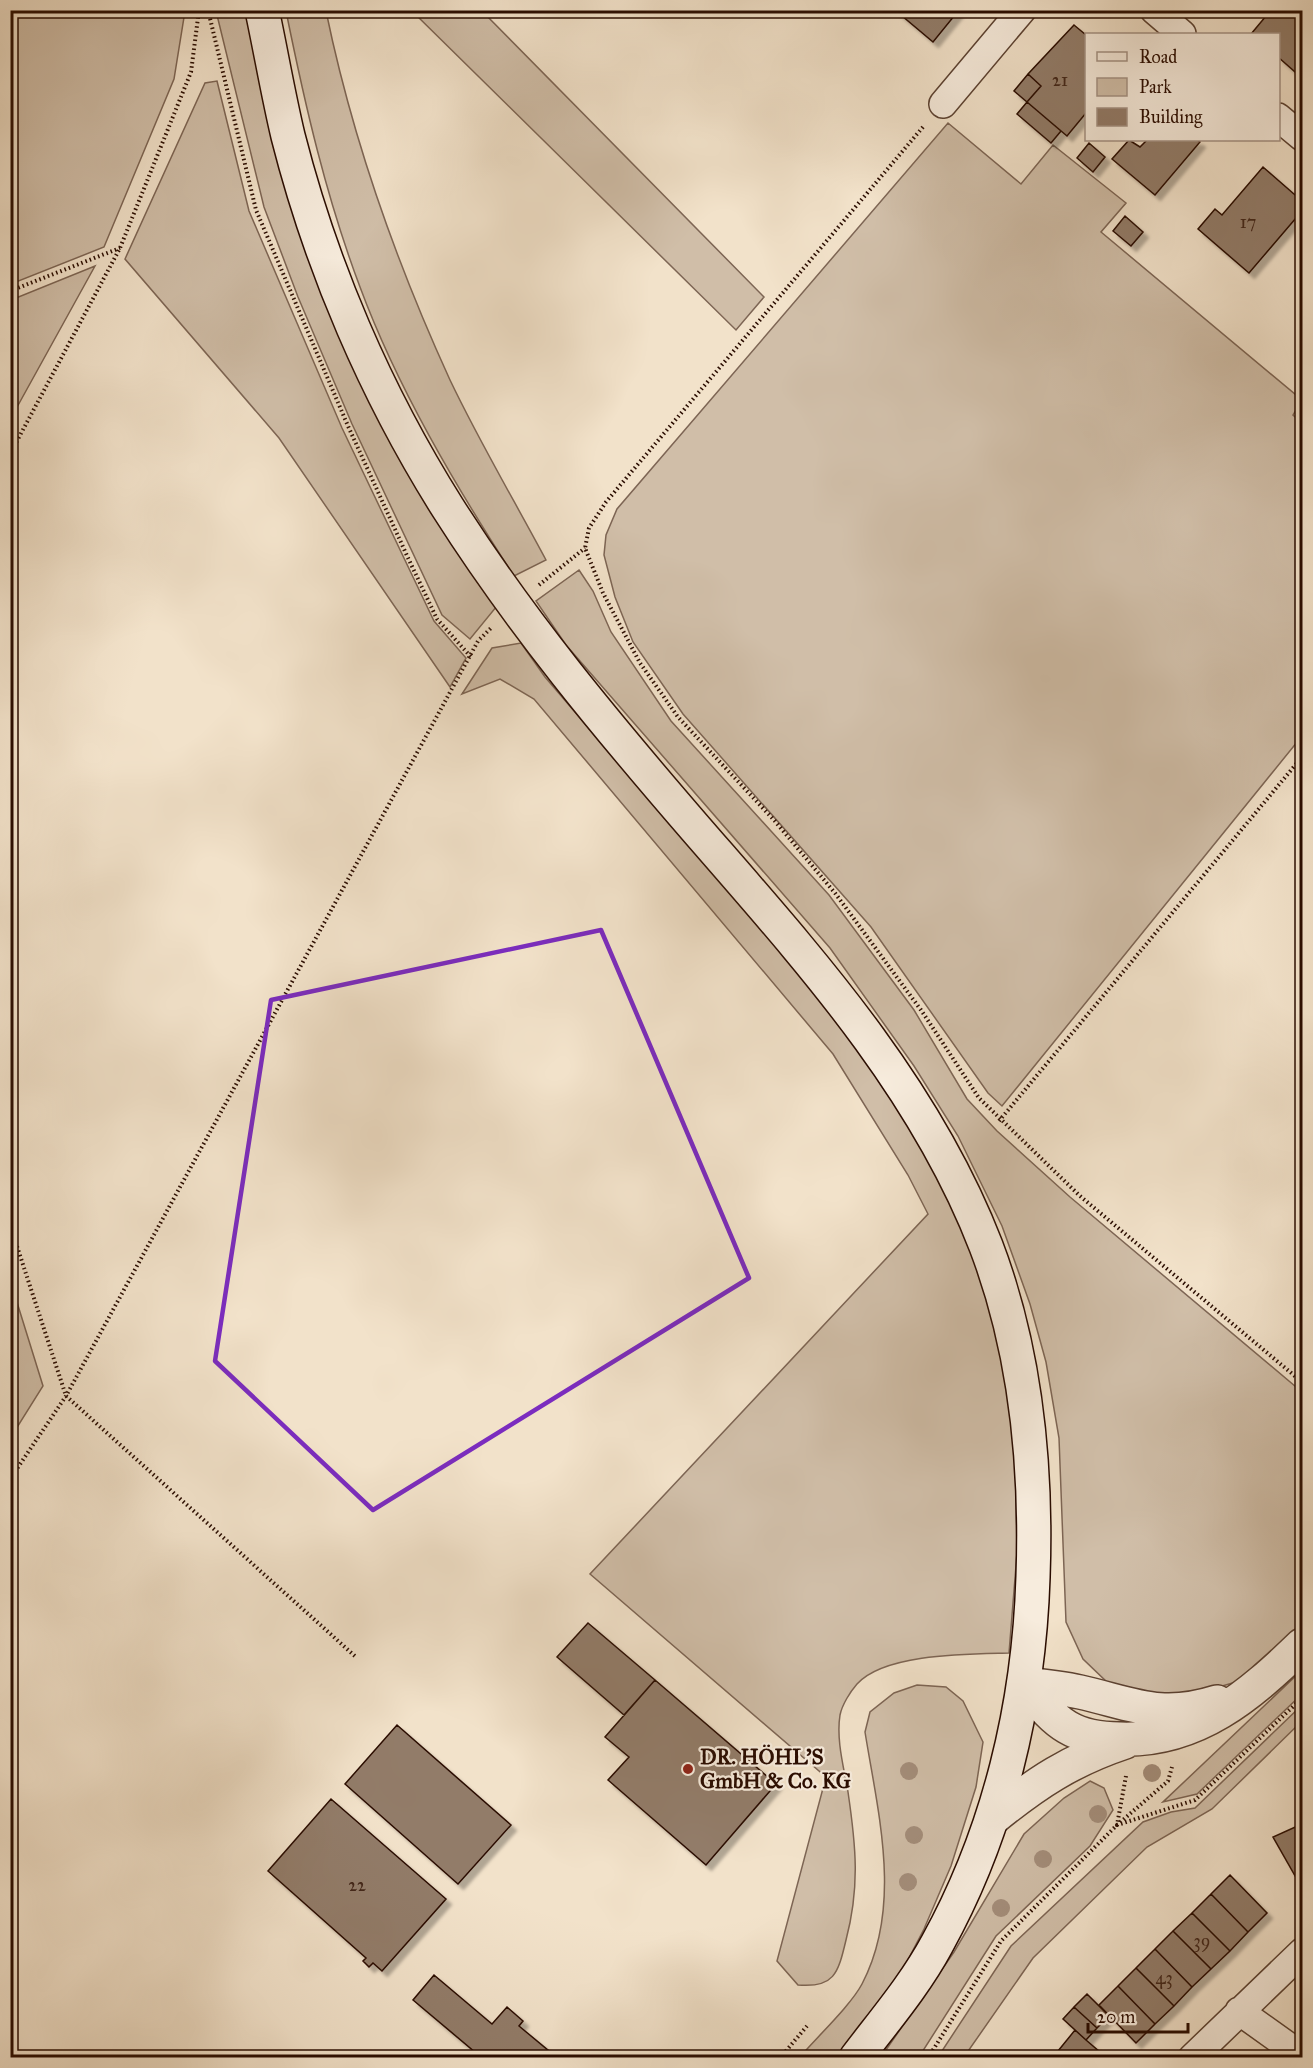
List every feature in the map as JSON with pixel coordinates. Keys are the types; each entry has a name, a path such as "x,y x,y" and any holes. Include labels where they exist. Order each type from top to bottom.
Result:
{"main road":[{"path":"262,10 289,139 339,291 370,362 415,452 513,606 550,656 770,913 858,1022 920,1114 959,1186 992,1266 1014,1344 1025,1398 1033,1465 1035,1532 1032,1611 1024,1684 1014,1740 992,1819 937,1945 912,1984 856,2058"},
{"path":"1024,1684 1067,1726 1087,1735 1132,1740 1158,1738 1212,1719 1302,1645"},
{"path":"1024,1684 1081,1693 1121,1705 1151,1710 1182,1710 1247,1692"},
{"path":"992,1819 1048,1776 1094,1753 1132,1740"}],"street":[{"path":"943,104 1022,10"},
{"path":"1154,10 1181,33"},
{"path":"1280,119 1302,138"},
{"path":"1192,2058 1302,1952"},
{"path":"1239,2011 1302,2056"}],"path":[{"path":"10,454 120,248 191,72 199,10"},
{"path":"208,10 256,210 348,426 437,619 471,657"},
{"path":"10,1479 66,1396 478,641 513,606 585,548 590,528 606,502 943,104"},
{"path":"10,291 120,248"},
{"path":"585,548 625,637 678,717 774,820 835,893 907,990 979,1098 999,1121 1080,1196 1302,1382"},
{"path":"999,1121 1302,758"},
{"path":"10,1225 66,1396 356,1657"},
{"path":"1117,1825 1195,1800 1302,1698"},
{"path":"928,2058 1001,1941 1117,1825 1168,1781 1182,1731"},
{"path":"1117,1825 1132,1740"},
{"path":"780,2058 807,2026"}],"highlighted area":[{"path":"601,930 749,1278 373,1510 215,1361 271,1000"}],"green space":[{"path":"11,10 185,11 174,79 104,247 11,284"},
{"path":"216,11 252,11 279,141 497,606 470,639 442,615 352,424 298,297 264,207"},
{"path":"286,11 326,11 362,152 394,245 430,335 461,403 546,560 514,576 429,436 392,362 360,287 327,185"},
{"path":"412,11 482,11 764,297 736,330"},
{"path":"217,81 249,211 342,428 434,621 466,658 450,687 279,438 125,259 205,83"},
{"path":"948,123 1021,184 1053,145 1126,203 1101,232 1302,400 1293,415 1302,423 1302,736 1002,1106 988,1093 871,927 683,714 633,642 615,597 604,555 606,535 617,509"},
{"path":"95,266 11,418 11,300"},
{"path":"579,570 593,591 611,632 671,721 829,895 914,1010 967,1099 997,1131 1070,1197 1302,1392 1302,1623 1243,1680 1184,1697 1145,1695 1107,1682 1083,1659 1066,1622 1059,1438 1046,1362 1030,1304 1002,1226 958,1136 914,1066 830,948 566,645 536,601"},
{"path":"521,643 545,677 682,837 758,921 854,1041 904,1113 962,1226 981,1272 1011,1399 1015,1446 1017,1553 1009,1653 929,1657 887,1666 870,1674 857,1684 847,1699 840,1715 839,1734 853,1830 855,1884 850,1921 840,1962 832,1976 820,1984 798,1985 777,1961 826,1777 590,1574 928,1214 908,1175 833,1054 534,699 500,679 462,694 492,648"},
{"path":"11,1283 43,1386 10,1437"},
{"path":"1302,1670 1302,1694 1197,1794 1163,1802"},
{"path":"917,1685 946,1687 963,1701 983,1742 976,1787 951,1866 924,1929 900,1975 842,2057 799,2058 857,1992 874,1954 882,1923 884,1859 865,1732 870,1712 894,1693"},
{"path":"1302,1705 1302,1721 1212,1809 1147,1847 1033,1958 964,2057 938,2057 1011,1946 1143,1822 1171,1812 1195,1808"},
{"path":"1090,1781 1104,1788 1113,1810 1090,1846 996,1936 919,2057 881,2057 954,1952 1024,1834 1064,1798"}],"building":[{"path":"895,10 959,10 933,42"},
{"path":"1271,10 1302,10 1302,78 1280,59 1280,33 1252,33"},
{"path":"1074,25 1085,34 1085,114 1067,136 1027,102 1041,86 1028,74"},
{"path":"1028,74 1041,86 1027,102 1014,91"},
{"path":"1027,102 1061,131 1051,143 1017,114"},
{"path":"1128,141 1140,147 1146,141 1200,142 1155,195 1112,159"},
{"path":"1089,143 1105,157 1093,172 1077,158"},
{"path":"1263,167 1302,201 1302,211 1249,273 1198,229 1215,209 1222,215"},
{"path":"1125,216 1143,232 1131,246 1113,231"},
{"path":"588,1623 655,1680 624,1715 557,1657"},
{"name":"DR. HÖHL'S GmbH & Co. KG","path":"655,1680 776,1784 706,1865 608,1780 629,1757 605,1737"},
{"path":"397,1725 511,1825 458,1884 345,1784"},
{"path":"331,1799 446,1899 382,1971 373,1963 369,1967 363,1961 366,1958 268,1871"},
{"path":"1302,1824 1302,1879 1298,1881 1273,1837"},
{"path":"1230,1875 1267,1913 1248,1932 1211,1894"},
{"path":"1211,1894 1248,1932 1230,1951 1192,1913"},
{"path":"1192,1913 1230,1951 1211,1969 1173,1931"},
{"path":"1173,1931 1211,1969 1192,1987 1155,1949"},
{"path":"1155,1949 1192,1987 1174,2006 1136,1968"},
{"path":"1136,1968 1174,2006 1155,2024 1118,1986"},
{"path":"434,1975 492,2024 507,2007 523,2021 519,2026 549,2051 544,2058 482,2058 413,2000"},
{"path":"1118,1986 1155,2024 1136,2043 1099,2005"},
{"path":"1087,1994 1109,2016 1097,2028 1074,2007"},
{"path":"1074,2007 1097,2028 1086,2040 1063,2019"},
{"path":"1075,2030 1107,2058 1065,2058 1058,2051"},
{"path":"1058,2051 1065,2058 1052,2058"}],"place":[{"name":"DR. HÖHL'S GmbH & Co. KG","path":"688,1769"}]}
